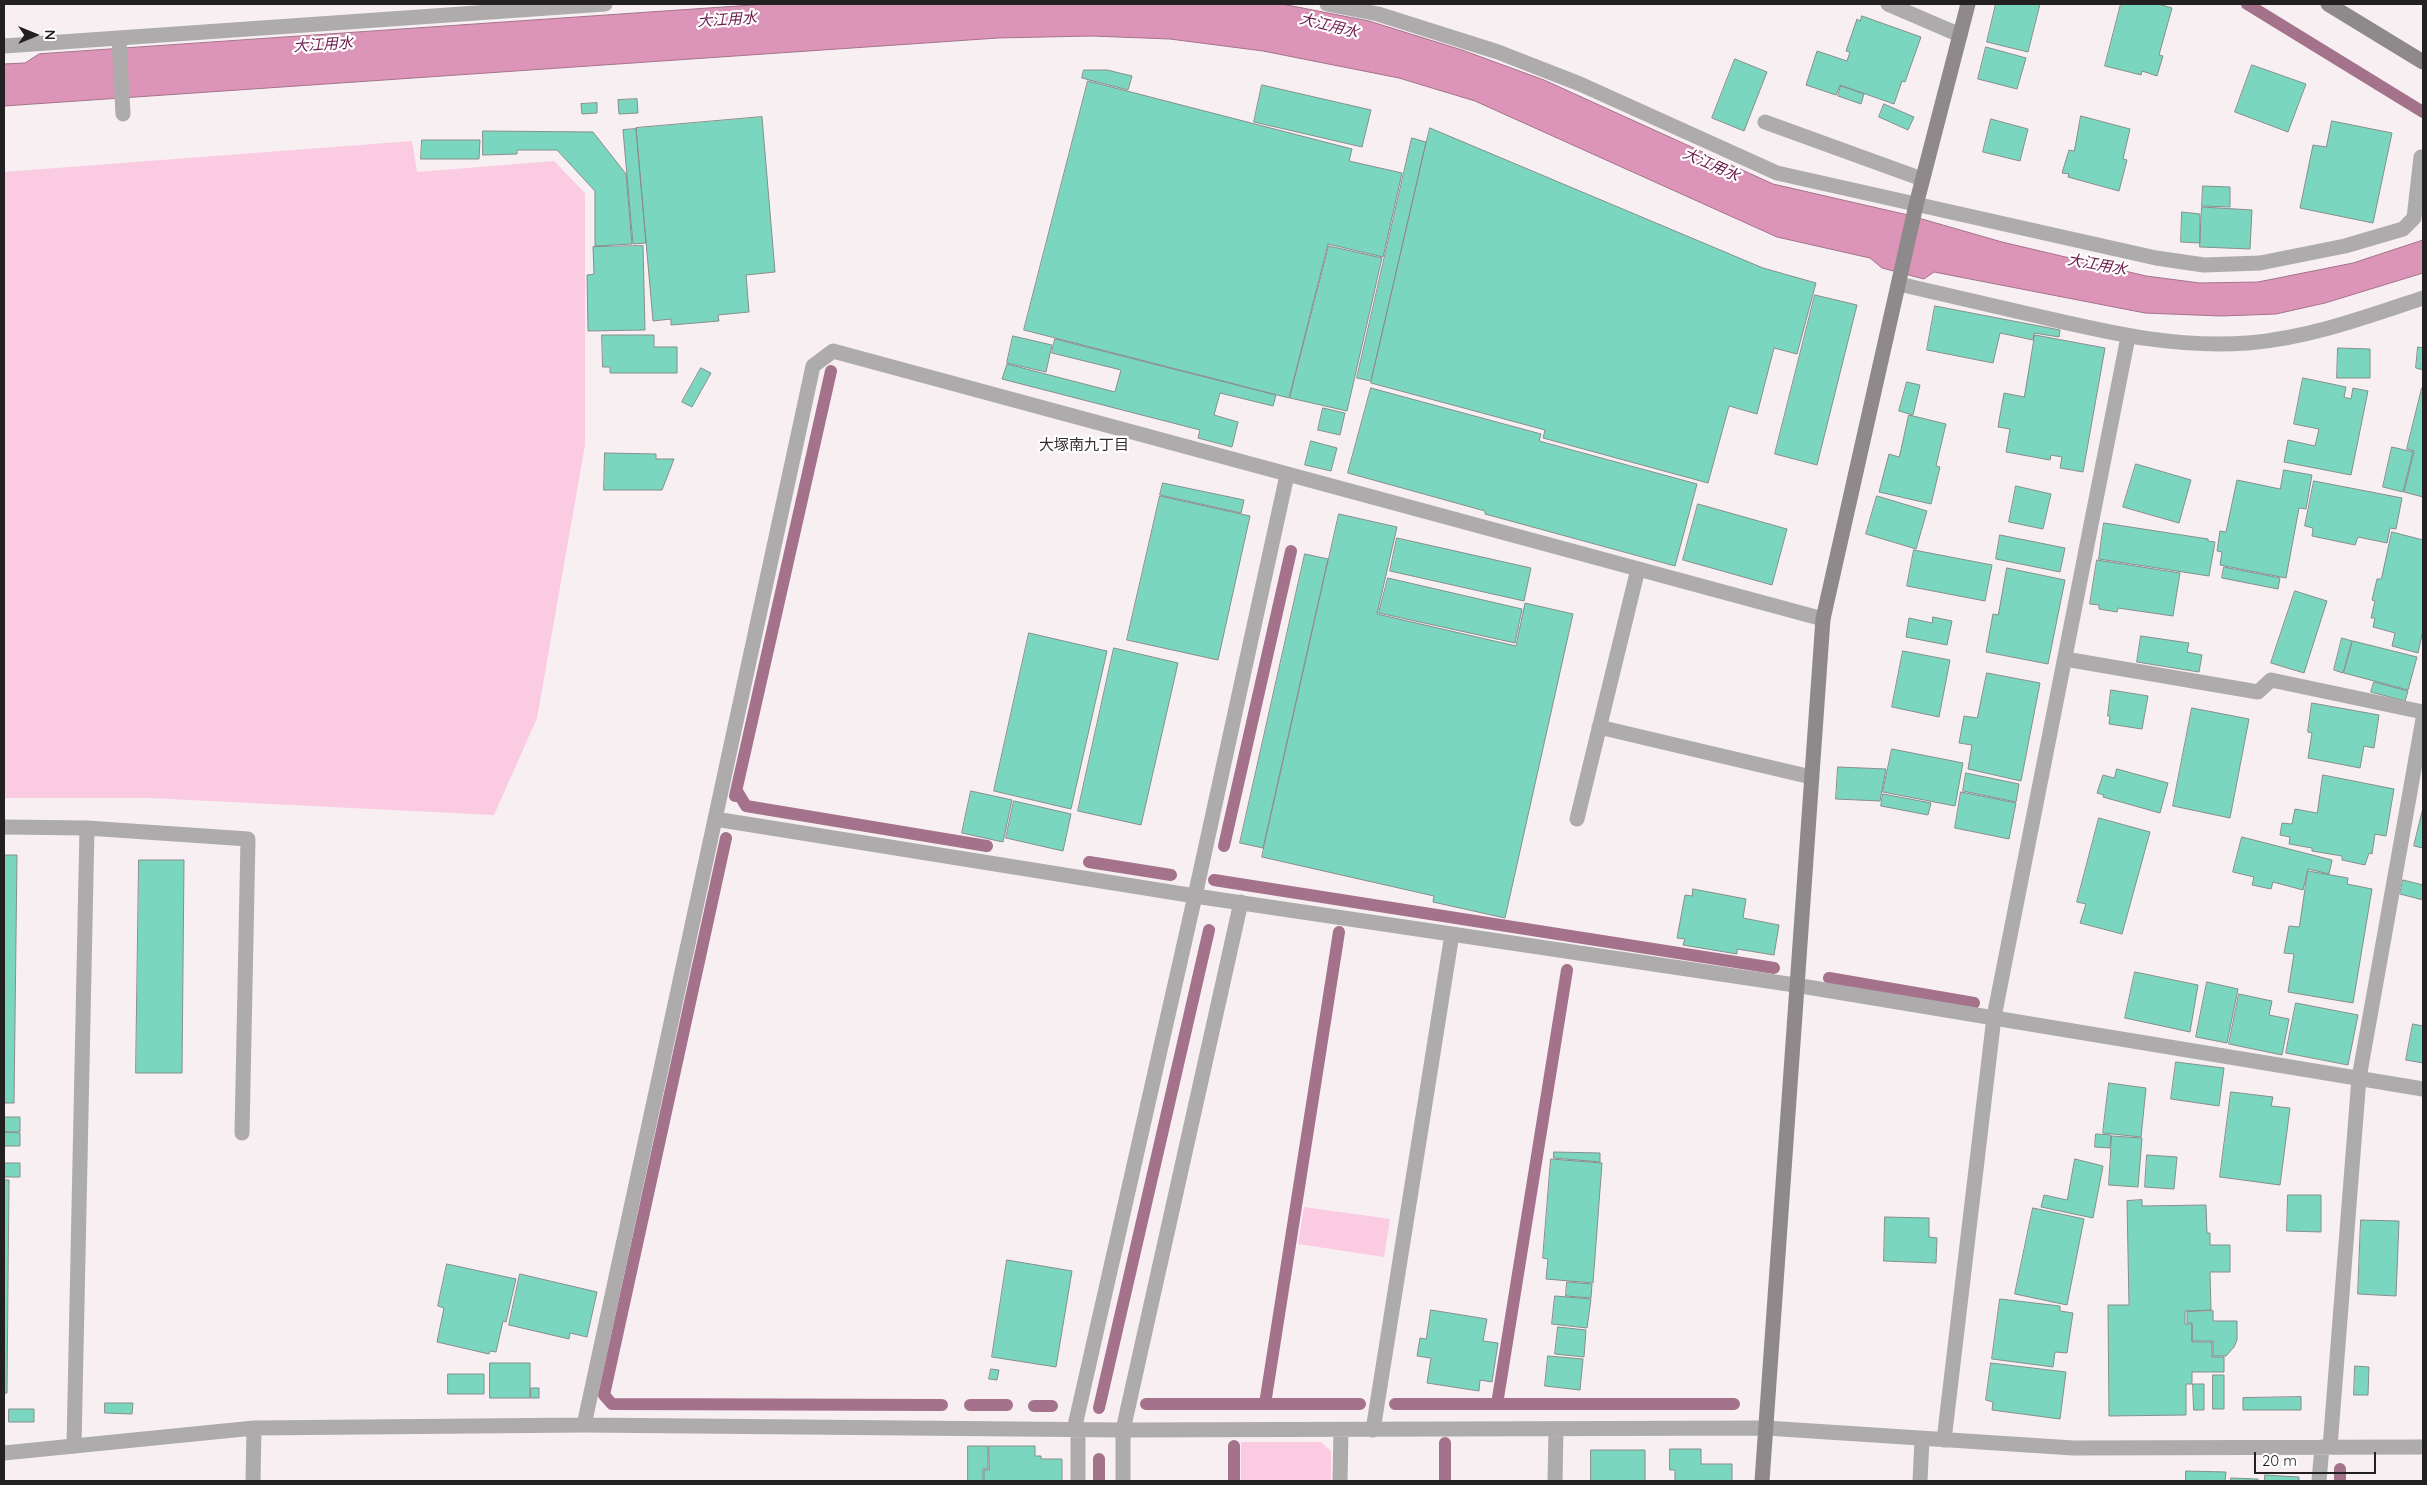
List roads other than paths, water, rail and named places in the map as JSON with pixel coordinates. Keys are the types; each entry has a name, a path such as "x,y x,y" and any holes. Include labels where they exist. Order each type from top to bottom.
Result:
{"street":[{"path":"4,46 119,41 605,4"},
{"path":"1327,4 1378,14 1498,52 1580,84 1777,173 1915,210 2156,258 2204,265 2260,264 2344,246 2403,229 2414,218 2421,157 2423,156"},
{"path":"1888,4 1960,35"},
{"path":"1762,1481 1795,985 1823,619 1922,179 1968,4"},
{"path":"2328,4 2423,62"},
{"path":"119,41 123,110"},
{"path":"1765,122 1922,179"},
{"path":"1900,281 2128,337 2184,345 2248,343 2293,337 2336,327 2423,298"},
{"path":"1944,1440 1994,1017 2128,337"},
{"path":"584,1425 813,366 833,351 1823,619"},
{"path":"1078,1481 1076,1430 1287,475"},
{"path":"1577,819 1638,569"},
{"path":"2065,659 2258,692 2271,680 2423,712"},
{"path":"2319,1481 2326,1447 2359,1078 2417,789 2423,719"},
{"path":"1599,727 1811,777"},
{"path":"715,819 1195,896 1795,985 2423,1089"},
{"path":"4,826 87,828 248,840 242,1132"},
{"path":"74,1446 87,828"},
{"path":"1123,1481 1123,1430 1241,902"},
{"path":"1373,1430 1452,934"},
{"path":"4,1453 254,1428 584,1425 1076,1430 1766,1428 2073,1448 2423,1447"},
{"path":"253,1481 254,1428"},
{"path":"1555,1481 1556,1429"},
{"path":"1340,1481 1341,1430"},
{"path":"1920,1481 1922,1438"}],"water":[{"path":"767,4 1282,4 1369,21 1462,50 1544,80 1773,184 1908,215 2002,242 2146,276 2200,283 2258,282 2353,263 2423,240 2423,273 2325,303 2276,314 2221,316 2145,313 1934,272 1924,279 1882,268 1870,258 1777,237 1475,101 1399,78 1263,51 1170,39 1091,36 998,38 4,106 4,64 25,63 39,54"}],"waterway":[{"name":"大江用水","path":"2247,4 2423,112"},
{"path":"735,796 831,371"},
{"path":"1224,846 1291,551"},
{"path":"737,791 746,806 987,846"},
{"path":"726,838 604,1395 612,1404 942,1405"},
{"path":"1089,862 1171,875"},
{"path":"1214,880 1774,968"},
{"path":"1099,1408 1209,930"},
{"path":"1265,1404 1339,932"},
{"path":"1497,1404 1567,970"},
{"path":"1829,978 1974,1003"},
{"path":"1146,1404 1360,1404"},
{"path":"1395,1404 1734,1404"},
{"path":"970,1405 1007,1405"},
{"path":"1034,1406 1052,1406"},
{"path":"1445,1443 1445,1481"},
{"path":"1234,1446 1234,1481"},
{"path":"1099,1459 1099,1481"},
{"path":"2340,1469 2340,1481"}],"district":[{"name":"大塚南九丁目","path":"1084,445"}]}
